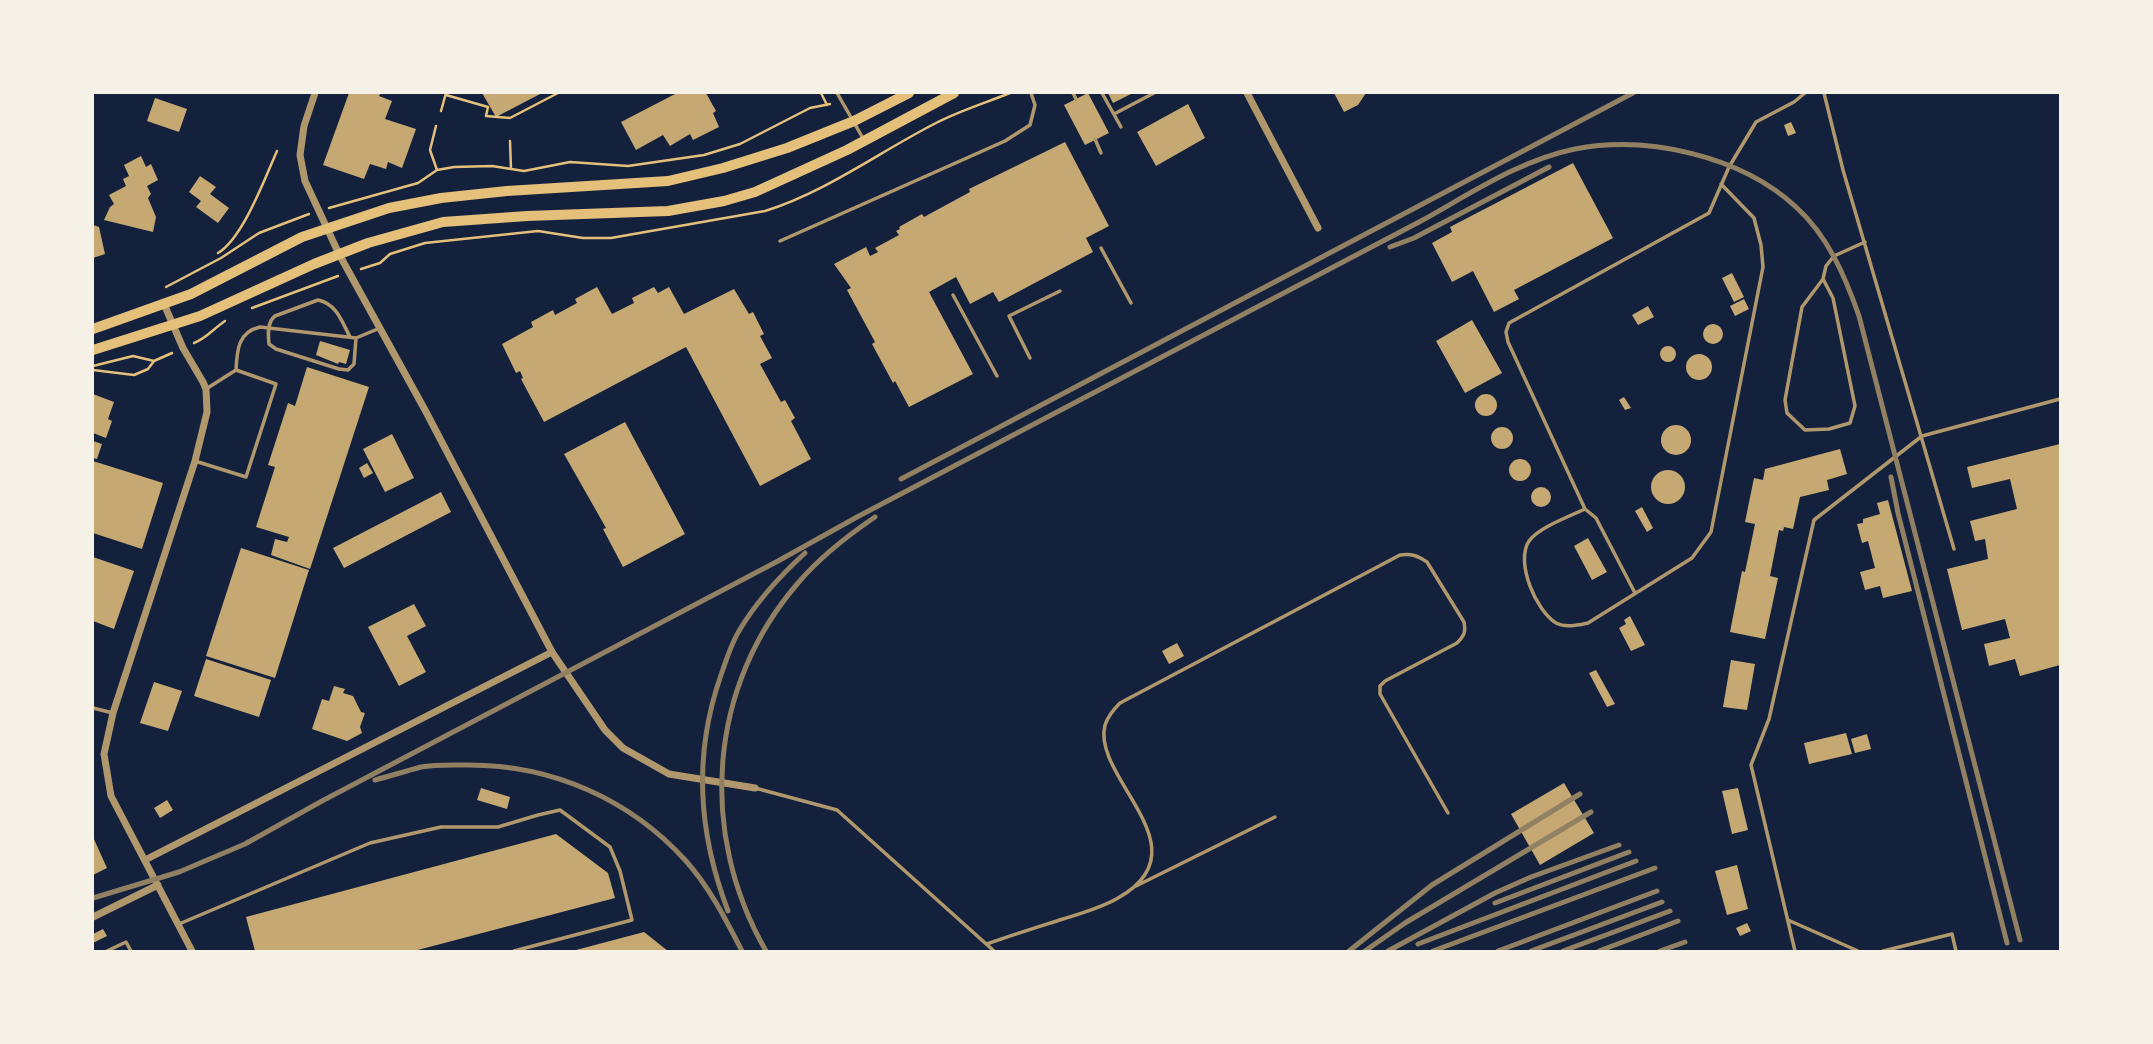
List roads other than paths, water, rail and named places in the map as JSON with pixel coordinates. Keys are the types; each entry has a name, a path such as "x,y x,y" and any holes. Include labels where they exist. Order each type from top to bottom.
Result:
{"main road":[{"path":"93,329 197,291 302,237 389,208 441,198 525,189 668,181 774,152 854,121 909,93"},
{"path":"93,350 200,316 339,254 386,237 443,222 668,211 724,201 780,182 954,93"}],"street":[{"path":"315,93 304,126 300,155 305,181 339,254 552,652 605,730 622,748 669,775 755,788"},
{"path":"1247,93 1318,228"},
{"path":"164,304 206,389 207,412 195,461 113,713 104,754 111,796 192,951"},
{"path":"145,860 552,652"},
{"path":"93,917 158,885"}],"lane":[{"path":"837,93 864,141"},
{"path":"780,241 1005,141 1030,125 1035,105 1031,93"},
{"path":"1073,93 1076,99"},
{"path":"1102,93 1121,127"},
{"path":"1114,114 1154,93"},
{"path":"1635,593 1596,518 1585,509 1508,342 1506,332 1509,323 1709,213 1728,167 1756,122 1794,102 1805,93"},
{"path":"1824,93 1843,170 1954,549"},
{"path":"1096,139 1101,153"},
{"path":"1585,509 1539,532 1529,542 1523,559 1526,576 1537,599 1548,616 1559,625 1588,623 1692,558 1711,532 1763,267 1761,244 1754,218 1721,184"},
{"path":"1823,279 1833,298 1855,406 1850,424 1829,429 1805,430 1787,413 1785,400 1802,307 1823,279 1826,266 1834,256 1865,242"},
{"path":"1101,248 1131,303"},
{"path":"1030,358 1009,316 1060,291"},
{"path":"953,295 997,376"},
{"path":"350,337 339,315 326,302 318,300 275,316 271,319 269,328 269,344 276,349 339,369 348,370 354,364 356,338"},
{"path":"236,370 236,352 242,337 253,329 269,328 356,338 380,328"},
{"path":"206,389 236,370"},
{"path":"195,461 246,477 276,384 236,370"},
{"path":"1795,951 1751,765 1769,719 1814,520 1922,436 2060,399"},
{"path":"1135,886 1147,869 1152,844 1147,828 1105,745 1104,733 1110,713 1120,703 1399,555 1418,556 1427,562 1464,622 1464,636 1457,643 1380,686 1380,694 1448,813"},
{"path":"93,708 113,713"},
{"path":"755,788 837,810 994,951"},
{"path":"178,925 370,843 441,827 498,827 560,810 610,847 620,871 632,920 513,951"},
{"path":"987,944 1119,898 1135,886 1275,817"},
{"path":"1788,920 1858,951"},
{"path":"1883,951 1952,934 1956,951"},
{"path":"107,951 126,942 131,951"}],"railway":[{"path":"901,479 1633,93"},
{"path":"93,898 179,872 245,844 1515,169 1575,149 1633,145 1663,148 1721,163 1749,174 1774,189 1796,207 1817,231 1848,286 1859,316 2020,940"},
{"path":"1390,247 1414,238 1549,167"},
{"path":"1891,477 2007,943"},
{"path":"766,951 744,906 730,858 723,810 723,762 730,714 745,668 768,624 798,583 844,539 875,517"},
{"path":"728,911 710,852 705,823 703,764 712,705 739,631 769,589 805,553"},
{"path":"375,780 427,766 469,765 530,771 588,790 615,803 640,820 686,861 710,893 742,951"},
{"path":"1349,951 1432,885 1580,794"},
{"path":"1365,951 1405,923 1591,812"},
{"path":"1388,951 1495,893 1619,845"},
{"path":"1495,903 1629,852"},
{"path":"1418,944 1636,861"},
{"path":"1433,951 1655,868"},
{"path":"1498,951 1657,891"},
{"path":"1531,951 1662,902"},
{"path":"1563,951 1670,911"},
{"path":"1599,951 1678,921"},
{"path":"1660,951 1685,942"}]}
